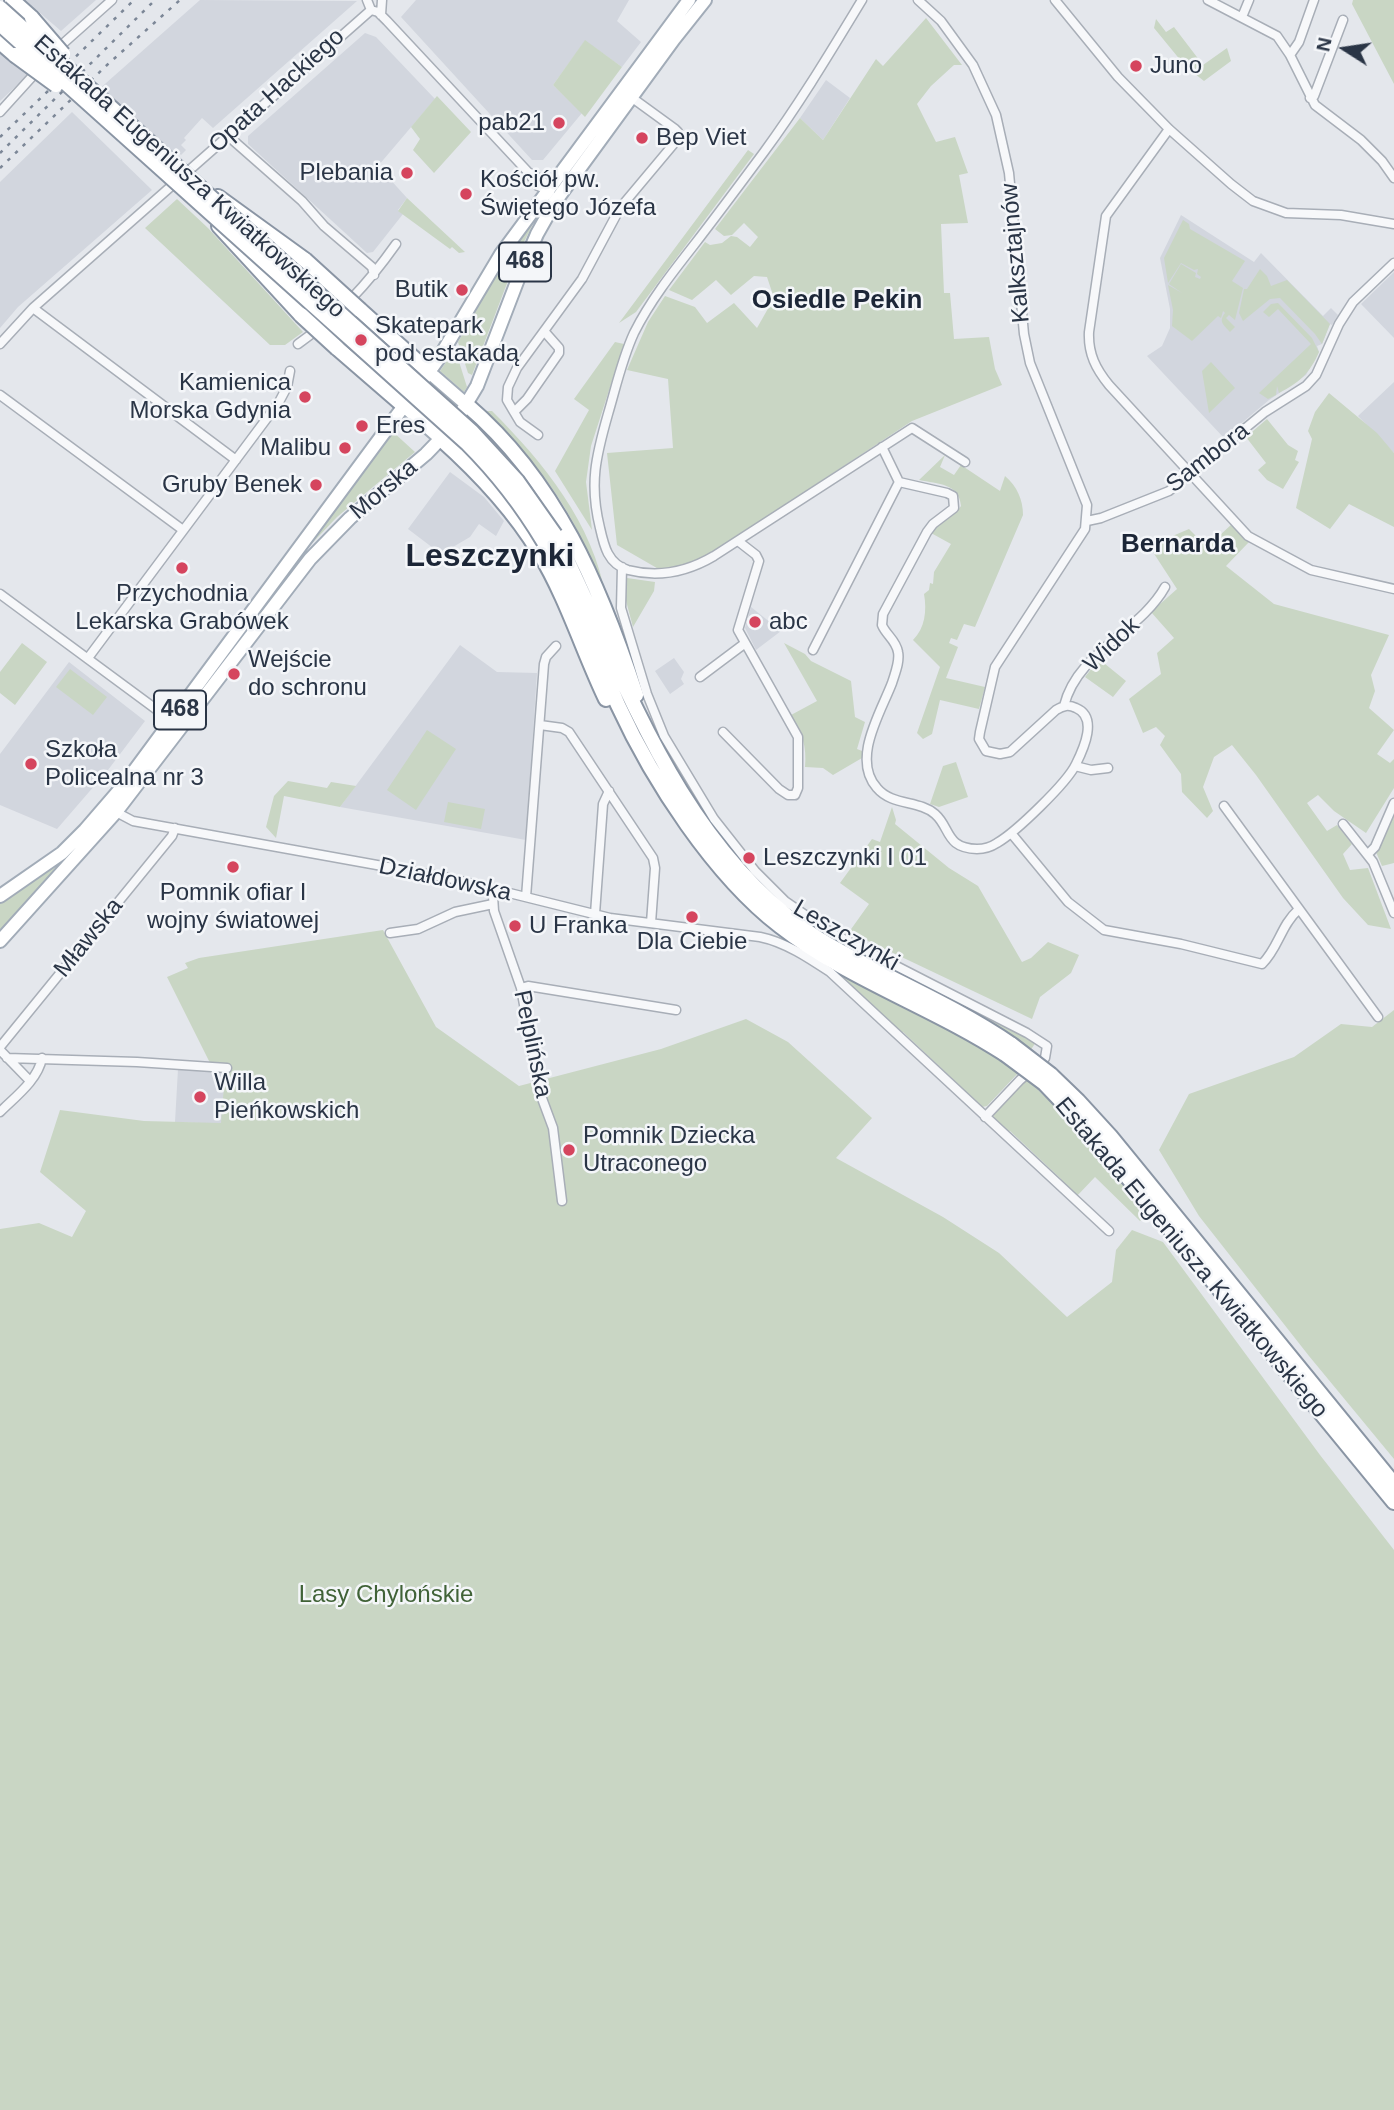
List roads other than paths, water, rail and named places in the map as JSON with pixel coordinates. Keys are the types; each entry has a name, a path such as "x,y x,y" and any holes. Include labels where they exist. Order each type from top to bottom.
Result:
{"highway":[{"path":"12,0 32,18 103,100"},
{"name":"Estakada Eugeniusza Kwiatkowskiego","path":"0,8 103,100 185,181 467,443 512,493 550,538 627,695 669,773 695,815 729,858 777,908 805,930 960,1014 1058,1082 1092,1115 1394,1484"},
{"name":"Estakada Eugeniusza Kwiatkowskiego","path":"0,24 101,115 185,181"},
{"path":"0,42 46,79 101,115"},
{"path":"185,181 305,260 429,372"},
{"path":"185,181 275,290 404,406"},
{"path":"467,405 502,439 529,471 564,522 593,579 616,634 650,736"},
{"path":"441,439 498,494 541,554 610,709 649,764"},
{"path":"498,494 529,471"},
{"name":"Estakada Eugeniusza Kwiatkowskiego","path":"550,538 620,708 649,764 705,848 777,924 838,964 1009,1050 1044,1083 1089,1130 1394,1502"}],"main road":[{"name":"Morska","path":"0,896 45,866 72,843 123,786 429,372 501,254 689,0"},
{"name":"Morska","path":"0,941 116,813 310,559 350,518 441,439 467,405 488,360 537,234 555,202 705,0"},
{"path":"429,372 467,405"},
{"path":"404,406 441,439"}],"street":[{"path":"0,112 64,41 112,0"},
{"path":"367,0 371,10 381,15 528,172 542,180 555,202"},
{"path":"381,15 382,0"},
{"path":"862,0 786,121 660,289 635,333 616,384 595,464 594,500 604,545 610,558 622,568 666,573 684,571 738,541 912,428 965,462"},
{"name":"Kalksztajnów","path":"918,0 941,20 973,65 996,115 1009,173 1028,356 1087,505 1087,521"},
{"path":"1055,0 1110,69 1170,129 1231,184 1266,207 1286,213 1394,224"},
{"path":"1208,0 1277,36 1290,55 1310,98 1321,111 1373,151 1394,178"},
{"path":"1242,17 1249,0"},
{"path":"1290,55 1295,51 1314,0"},
{"path":"0,8 43,40 48,59"},
{"name":"Opata Hackiego","path":"0,344 33,308 371,10"},
{"path":"1310,98 1314,96 1343,20"},
{"path":"0,24 29,55 48,59"},
{"path":"538,435 520,422 507,400 508,387 517,368 582,279 620,208 677,140 678,132 675,129 631,97"},
{"path":"1170,129 1110,207 1106,216 1088,342 1094,362 1104,379 1248,536 1311,570 1394,589"},
{"path":"227,135 372,267 374,275"},
{"path":"1362,219 1394,231"},
{"path":"298,344 341,310 374,275 396,244"},
{"name":"Sambora","path":"1087,521 1169,491 1265,412 1312,380 1345,314 1393,263"},
{"path":"33,308 236,460"},
{"path":"514,412 527,399 556,359 559,348 544,331"},
{"path":"88,658 279,402 287,387 290,372"},
{"path":"0,395 183,530"},
{"path":"882,447 899,482"},
{"path":"899,482 947,493 953,496 955,504 954,508 927,532 883,614 882,625 896,646 898,663 869,744 867,766 872,782 879,791 897,801 933,812 952,841 978,849 996,844 1012,833 1075,766 1088,722 1080,710 1072,706 1056,710 1010,752 1000,754 986,751 982,747 979,732 995,667 1079,538 1087,521"},
{"path":"813,650 899,482"},
{"path":"723,732 779,789 788,795 795,795 798,788 797,737 744,643 738,624 759,561 756,555 738,541"},
{"name":"Leszczynki","path":"622,568 621,608 647,694 664,736 714,819 766,883 806,918 830,932 1027,1033 1047,1046 1045,1058 985,1117"},
{"name":"Widok","path":"1064,706 1066,697 1094,657 1153,606 1165,587"},
{"path":"0,594 172,721"},
{"path":"700,677 744,643"},
{"path":"526,897 544,664 546,657 556,646"},
{"path":"540,725 566,729 655,863 651,923"},
{"path":"1075,766 1091,770 1108,768"},
{"path":"594,914 603,804 609,791"},
{"path":"1368,854 1375,847 1394,803"},
{"path":"1224,806 1378,1017"},
{"name":"Działdowska","path":"116,813 126,819 449,878 594,914 776,941"},
{"path":"1343,824 1368,854 1394,913"},
{"name":"Mławska","path":"0,1048 176,828"},
{"path":"1012,833 1068,902 1094,924 1118,934 1181,944 1262,964 1289,919 1298,910"},
{"name":"Pelplińska","path":"495,889 493,904 521,988 540,1093 553,1128 562,1201"},
{"path":"390,933 418,929 455,912 493,904"},
{"name":"Leszczynki","path":"776,941 830,972 1109,1231"},
{"path":"521,988 528,986 676,1010"},
{"path":"0,1048 30,1081"},
{"path":"7,1058 227,1068"},
{"path":"0,1112 38,1071 42,1058"}],"railway":[{"path":"61,71 134,0"},
{"path":"0,153 155,0"},
{"path":"0,168 107,65 180,0"},
{"path":"0,137 71,69"}],"place":[{"name":"Juno","path":"1136,66"},
{"name":"pab21","path":"559,123"},
{"name":"Bep Viet","path":"642,138"},
{"name":"Plebania","path":"407,173"},
{"name":"Kościół pw. Świętego Józefa","path":"466,194"},
{"name":"Butik","path":"462,290"},
{"name":"Skatepark pod estakadą","path":"361,340"},
{"name":"Kamienica Morska Gdynia","path":"305,397"},
{"name":"Eres","path":"362,426"},
{"name":"Malibu","path":"345,448"},
{"name":"Gruby Benek","path":"316,485"},
{"name":"Przychodnia Lekarska Grabówek","path":"182,568"},
{"name":"abc","path":"755,622"},
{"name":"Wejście do schronu","path":"234,674"},
{"name":"Szkoła Policealna nr 3","path":"31,764"},
{"name":"Leszczynki I 01","path":"749,858"},
{"name":"Pomnik ofiar I wojny światowej","path":"233,867"},
{"name":"Dla Ciebie","path":"692,917"},
{"name":"U Franka","path":"515,926"},
{"name":"Willa Pieńkowskich","path":"200,1097"},
{"name":"Pomnik Dziecka Utraconego","path":"569,1150"}],"district":[{"name":"Osiedle Pekin","path":"837,301"},
{"name":"Bernarda","path":"1178,545"},
{"name":"Leszczynki","path":"490,557"}],"park label":[{"name":"Lasy Chylońskie","path":"386,1595"}]}
